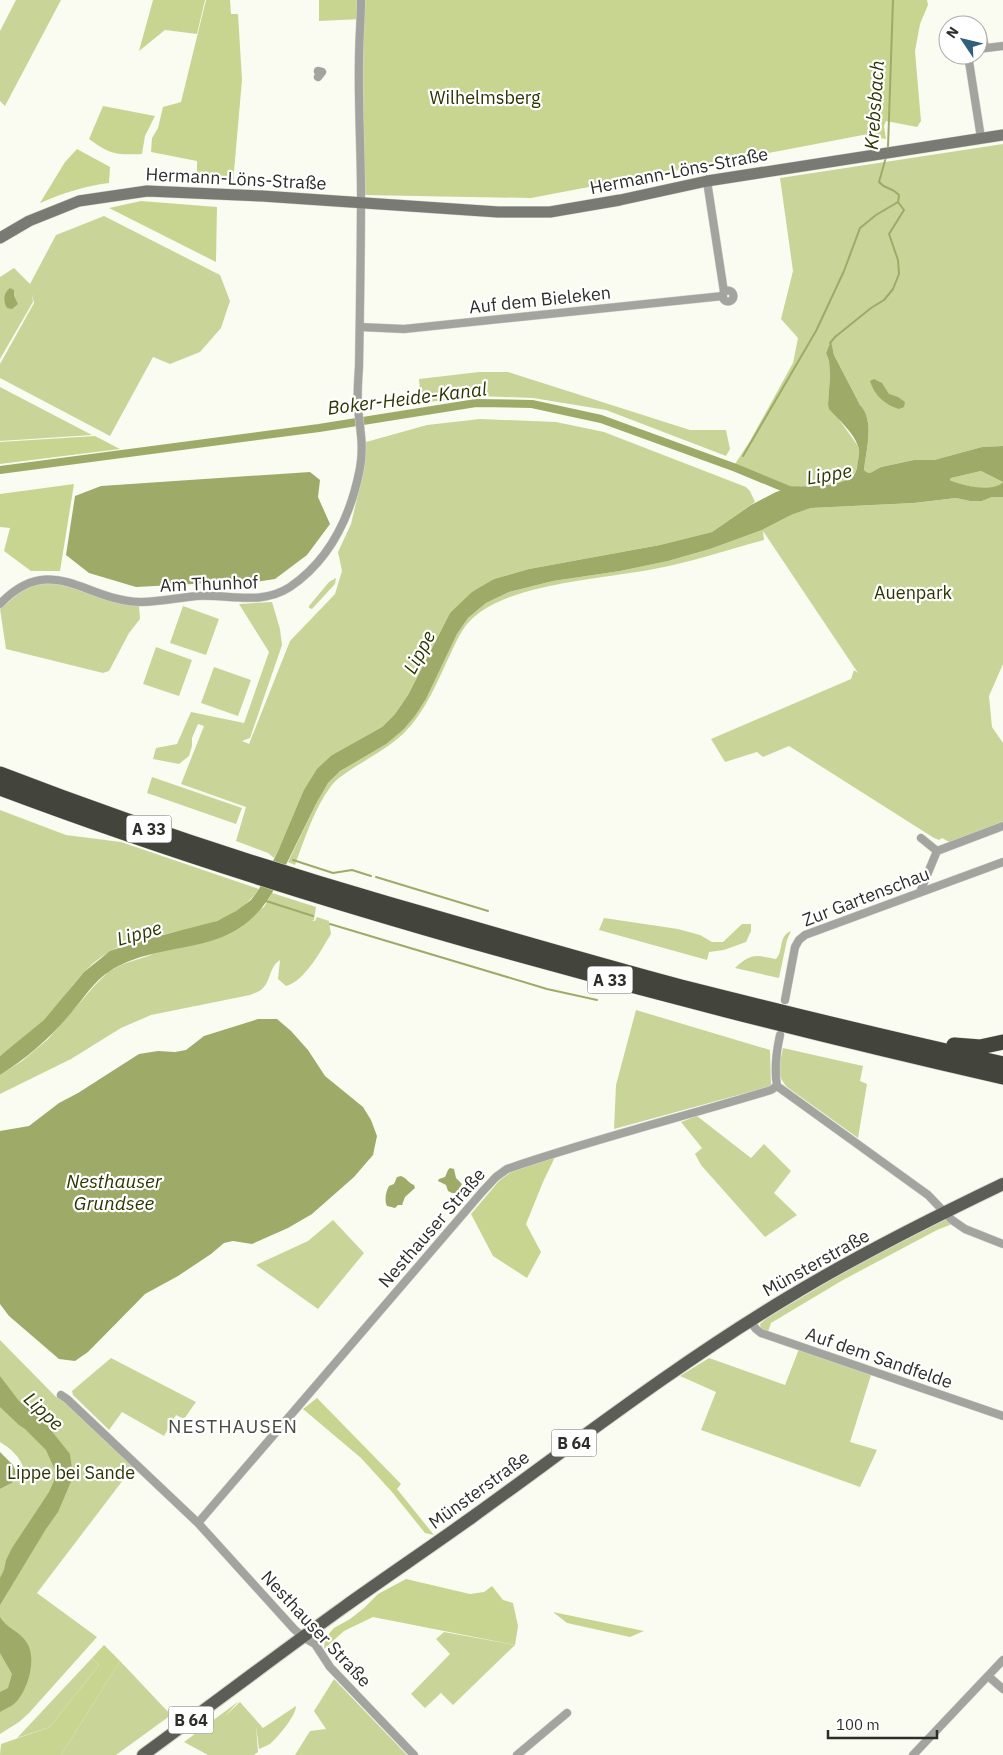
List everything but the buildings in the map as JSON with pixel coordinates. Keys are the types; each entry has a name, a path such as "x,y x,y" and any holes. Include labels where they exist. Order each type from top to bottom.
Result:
{"highway":[{"name":"A 33","path":"0,774 219,859"},
{"name":"A 33","path":"0,788 80,818 329,893 547,963 747,1016 1003,1077"},
{"name":"A 33","path":"329,893 468,928 680,986 893,1039 1003,1064"},
{"path":"893,1039 980,1047 1003,1042"}],"main road":[{"name":"Münsterstraße","path":"143,1755 303,1637 648,1389 750,1321 834,1271 945,1212 1003,1184"}],"street":[{"path":"360,203 359,60 361,0"},
{"path":"988,48 1003,46"},
{"path":"970,65 981,138"},
{"name":"Hermann-Löns-Straße","path":"0,238 42,215 79,201 116,194 147,191 262,196 498,212 541,213 585,207 707,181 1003,135"},
{"name":"Auf dem Bieleken","path":"360,327 404,329 723,294 707,181"},
{"name":"Am Thunhof","path":"0,604 8,596 23,587 48,579 72,583 127,602 198,596 258,598 279,593 315,564 335,540 341,529 360,469 362,456 358,407 360,203"},
{"path":"920,892 937,851 1003,826"},
{"path":"921,838 937,851"},
{"name":"Zur Gartenschau","path":"785,1000 794,947 805,935 1003,862"},
{"path":"780,1034 775,1071 777,1086 928,1195 952,1220 965,1229 1003,1244"},
{"name":"Nesthauser Straße","path":"198,1523 482,1192 507,1168 610,1136 665,1122 762,1093 777,1086"},
{"name":"Auf dem Sandfelde","path":"750,1321 760,1333 1003,1416"},
{"name":"Nesthauser Straße","path":"61,1395 198,1523 303,1637 314,1644 324,1660 414,1755"},
{"path":"913,1755 1003,1660"},
{"path":"988,1676 1003,1689"},
{"path":"517,1755 567,1713"}],"green space":[{"path":"16,0 61,0 5,106 0,101 0,31"},
{"path":"153,0 205,0 197,34 165,30 139,51"},
{"path":"206,0 230,0 231,14 238,14 242,80 233,183 197,175 197,161 151,152 152,138 158,128 163,107 181,102"},
{"name":"Wilhelmsberg","path":"319,0 927,0 928,5 920,24 915,51 921,121 917,127 886,121 884,126 886,139 863,135 531,198 363,195 362,19 319,21"},
{"path":"103,106 155,116 145,136 142,154 114,153 89,139"},
{"path":"1003,144 1003,446 982,447 934,460 914,460 881,467 870,473 865,472 868,436 867,419 834,355 831,342 826,353 829,361 830,376 828,404 858,446 860,452 853,476 845,482 799,487 787,486 735,464 750,441 793,363 798,338 781,319 793,271 780,178"},
{"path":"77,149 110,167 109,183 74,190 40,203 65,162"},
{"path":"141,201 217,207 216,262 109,208"},
{"path":"104,216 220,275 230,301 221,328 200,352 170,364 153,357 110,436 0,378 0,364 34,303 32,294 33,302 0,359 0,277 14,268 30,284 56,235"},
{"path":"479,372 508,372 690,430 726,430 730,449 726,456 606,410 533,398 477,396 421,403 419,379"},
{"path":"0,387 92,435 0,441"},
{"path":"480,419 556,422 604,432 746,487 755,502 712,532 660,545 529,569 494,579 450,613 408,695 395,714 382,727 332,755 274,858 268,853 236,841 246,807 181,784 204,726 198,724 192,738 189,756 179,764 153,759 156,748 177,744 191,712 244,723 269,652 239,604 272,602 280,629 282,645 250,738 242,741 249,744 290,641 335,594 342,571 338,552 351,524 364,469 366,442 427,425"},
{"path":"95,436 120,449 0,464 0,442"},
{"path":"981,471 1003,482 992,488 977,488 950,480 951,478"},
{"path":"74,484 60,571 31,571 4,551 10,528 0,527 0,494"},
{"name":"Auenpark","path":"992,497 1003,497 1003,664 989,696 992,727 1003,743 1003,824 951,843 942,838 939,840 934,838 789,746 763,757 757,752 725,762 711,739 851,679 854,670 858,673 763,531 764,540 682,563 559,584 535,590 511,597 491,606 474,617 460,635 419,715 397,739 347,772 332,785 313,818 295,865 288,862 328,783 340,771 404,729 426,699 457,634 468,618 486,603 509,592 553,581 620,571 668,561 710,549 762,530 791,515 811,508 915,503 956,498 982,501"},
{"path":"336,578 335,584 312,609 309,608 329,582"},
{"path":"41,583 66,586 114,601 139,605 140,619 129,633 109,671 103,673 6,649 0,609 24,589"},
{"path":"183,606 219,619 206,655 170,643"},
{"path":"156,647 192,660 179,696 143,684"},
{"path":"214,667 251,680 238,716 201,703"},
{"path":"152,777 242,808 236,824 147,793"},
{"path":"0,810 66,835 121,842 259,889 245,905 228,916 210,924 129,943 101,957 83,973 35,1030 0,1056"},
{"path":"272,893 316,907 314,920 312,920 315,921 317,917 329,921 331,934 312,964 300,978 286,986 278,979 280,960 274,966 265,986 258,992 151,1015 121,1028 71,1059 0,1094 0,1075 22,1061 48,1039 108,972 123,964 148,956 264,907"},
{"path":"604,918 678,929 700,935 712,942 723,942 742,924 751,924 751,931 746,942 724,950 709,952 707,960 599,930"},
{"path":"791,931 787,940 779,978 735,968 754,956 776,959 784,936"},
{"path":"636,1010 770,1050 771,1086 614,1129 616,1085"},
{"path":"783,1048 863,1066 860,1081 867,1084 858,1138 787,1087 779,1073"},
{"path":"697,1116 751,1158 764,1144 791,1171 774,1193 797,1215 765,1237 701,1165 695,1154 702,1148 681,1122"},
{"path":"555,1157 526,1224 541,1252 527,1278 493,1256 471,1214 499,1181 511,1172"},
{"path":"946,1219 952,1224 937,1230 843,1280 771,1323 768,1332 761,1329 760,1324 767,1318 858,1264"},
{"path":"333,1220 364,1253 318,1309 256,1265 308,1241"},
{"name":"Lippe bei Sande","path":"0,1340 55,1396 66,1403 133,1467 37,1593 97,1637 29,1713 0,1734 0,1489 12,1483 24,1470 15,1453 0,1442"},
{"path":"799,1349 872,1372 850,1442 877,1450 860,1487 701,1430 716,1392 680,1376 709,1358 785,1385"},
{"path":"111,1358 196,1402 184,1419 176,1415 164,1436 122,1412 109,1430 73,1395 72,1391"},
{"path":"317,1398 401,1484 397,1489 434,1535 425,1533 392,1492 361,1458 303,1409"},
{"path":"406,1579 470,1594 484,1592 492,1586 503,1600 513,1603 518,1626 515,1645 373,1617 344,1631 324,1649 325,1638 334,1628 350,1619 378,1594"},
{"path":"553,1612 644,1631 630,1637 567,1623"},
{"path":"444,1632 515,1645 453,1705 441,1693 425,1708 411,1694 450,1654 436,1639"},
{"path":"104,1645 120,1661 61,1755 0,1755 1,1744 50,1727 99,1665 92,1658"},
{"path":"92,1658 99,1665 50,1727 17,1738"},
{"path":"120,1661 171,1715 116,1755 61,1755"},
{"path":"334,1679 407,1755 295,1755 310,1731 326,1729 314,1711"},
{"path":"239,1701 225,1716 240,1702 263,1728 296,1706 290,1721 282,1732 270,1744 259,1749 256,1726 258,1752 254,1755 208,1755 184,1742"}],"water":[{"path":"10,288 14,290 14,296 18,304 12,309 7,308 4,300 6,292"},
{"path":"831,341 834,355 865,411 868,427 864,470 866,472 870,473 881,467 914,460 934,460 982,447 1003,446 1003,482 1003,497 992,497 982,501 956,498 914,503 811,508 791,515 762,530 710,549 668,561 620,571 553,581 509,592 486,603 468,618 457,634 426,699 404,729 386,744 340,771 328,783 272,893 256,915 237,929 217,939 131,960 110,971 94,985 46,1039 29,1055 0,1075 0,1056 44,1020 84,972 110,951 136,942 217,921 251,900 259,889 279,849 304,790 317,769 332,755 382,727 395,714 408,695 450,613 472,592 494,579 529,569 660,545 712,532 751,505 785,489 787,486 832,484 849,479 854,475 859,448 849,431 829,409 830,376 829,361 826,353","holes":["981,471 1003,482 985,488 950,480 951,478"]},
{"path":"874,379 882,383 889,394 905,402 904,407 899,409 881,399 874,391 870,381"},
{"path":"310,472 320,480 318,497 330,524 307,555 275,579 242,584 211,583 136,587 89,573 66,555 75,496 101,486"},
{"name":"Nesthauser Grundsee","path":"258,1019 277,1019 308,1050 325,1076 363,1107 371,1120 377,1136 373,1155 354,1177 312,1214 288,1228 252,1244 233,1241 224,1243 178,1276 145,1294 88,1352 75,1361 59,1359 9,1316 0,1304 0,1131 29,1126 59,1103 139,1054 186,1050 204,1036"},
{"path":"450,1168 454,1169 456,1178 462,1184 457,1193 448,1191 446,1185 438,1181 445,1177"},
{"path":"401,1176 414,1185 415,1188 405,1197 402,1205 398,1205 395,1208 387,1206 386,1193 388,1188 394,1184 397,1177"},
{"path":"0,1376 19,1401 42,1419 70,1454 73,1477 58,1512 0,1605 0,1578 6,1560 49,1492 54,1481 55,1470 46,1450 0,1407"},
{"path":"0,1452 13,1465 18,1476 12,1483 0,1489"},
{"path":"0,1617 27,1643 30,1650 31,1665 25,1689 17,1701 0,1712 0,1692 8,1688 12,1674 0,1653"}],"waterway":[{"name":"Krebsbach","path":"888,147 893,0"},
{"name":"Krebsbach","path":"830,343 871,308 884,300 893,289 899,274 898,260 889,234 904,210 898,202 899,195 879,182 886,157"},
{"path":"743,456 816,331 844,271 860,228 876,215 898,202"},
{"name":"Boker-Heide-Kanal","path":"0,470 319,428 476,403 532,404 601,419 736,468 794,492"},
{"path":"293,860 333,873 352,870 371,876"},
{"path":"376,877 488,911"},
{"path":"266,901 313,916"},
{"path":"330,924 547,989 597,1000"}],"district":[{"name":"NESTHAUSEN","path":"233,1426"}],"water label":[{"name":"Lippe","path":"829,474"},
{"name":"Lippe","path":"419,652"},
{"name":"Lippe","path":"139,933"},
{"name":"Lippe","path":"44,1411"}]}
